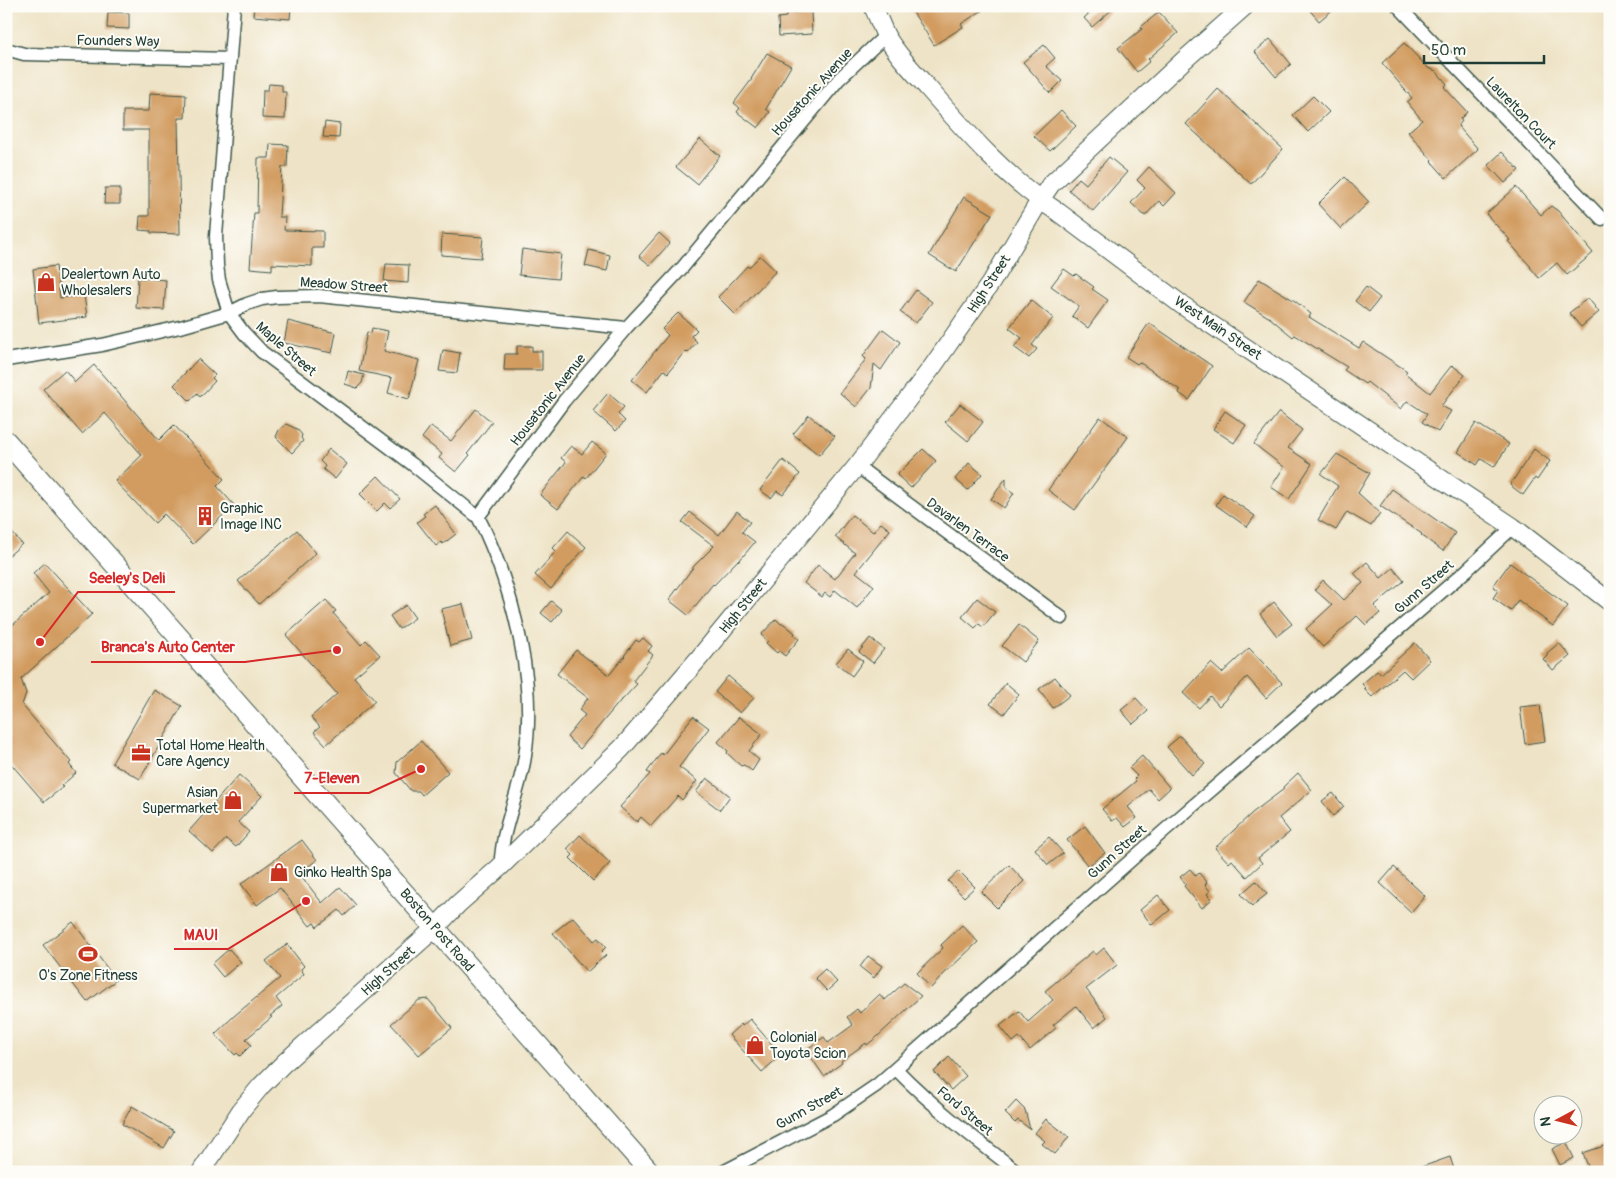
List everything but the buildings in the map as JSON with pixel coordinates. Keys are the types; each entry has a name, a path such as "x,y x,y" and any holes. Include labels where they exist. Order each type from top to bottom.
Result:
{"main road":[{"name":"West Main Street","path":"873,6 886,35 902,58 957,122 1016,181 1182,304 1513,527 1610,602"},
{"name":"High Street","path":"201,1172 242,1109 261,1086 313,1036 500,868 622,748 706,650 857,466 933,366 992,281 1051,184 1183,60 1245,6"},
{"name":"Boston Post Road","path":"6,441 152,604 650,1172"}],"street":[{"name":"Maple Street","path":"234,6 216,236 219,280 229,313 262,352 412,464 478,517"},
{"name":"Laurelton Court","path":"1398,6 1602,219"},
{"name":"Housatonic Avenue","path":"478,517 564,401 626,328 683,267 839,79 886,35"},
{"name":"Founders Way","path":"6,49 24,54 230,59"},
{"name":"Meadow Street","path":"6,360 102,345 184,326 229,313 247,304 277,297 320,296 626,328"},
{"name":"Davarlen Terrace","path":"857,466 1062,618"},
{"path":"478,517 497,555 521,640 529,713 525,760 504,837 500,868"},
{"name":"Gunn Street","path":"723,1172 833,1115 877,1085 1153,840 1467,570 1513,527"},
{"name":"Ford Street","path":"896,1069 948,1116 1018,1172"}],"place":[{"name":"Dealertown Auto Wholesalers","path":"46,282"},
{"name":"Graphic Image INC","path":"205,516"},
{"name":"Seeley's Deli","path":"40,642"},
{"name":"Branca's Auto Center","path":"337,650"},
{"name":"Total Home Health Care Agency","path":"141,753"},
{"name":"7-Eleven","path":"421,769"},
{"name":"Asian Supermarket","path":"233,800"},
{"name":"Ginko Health Spa","path":"279,872"},
{"name":"MAUI","path":"306,901"},
{"name":"O's Zone Fitness","path":"88,954"},
{"name":"Colonial Toyota Scion","path":"755,1045"}]}
